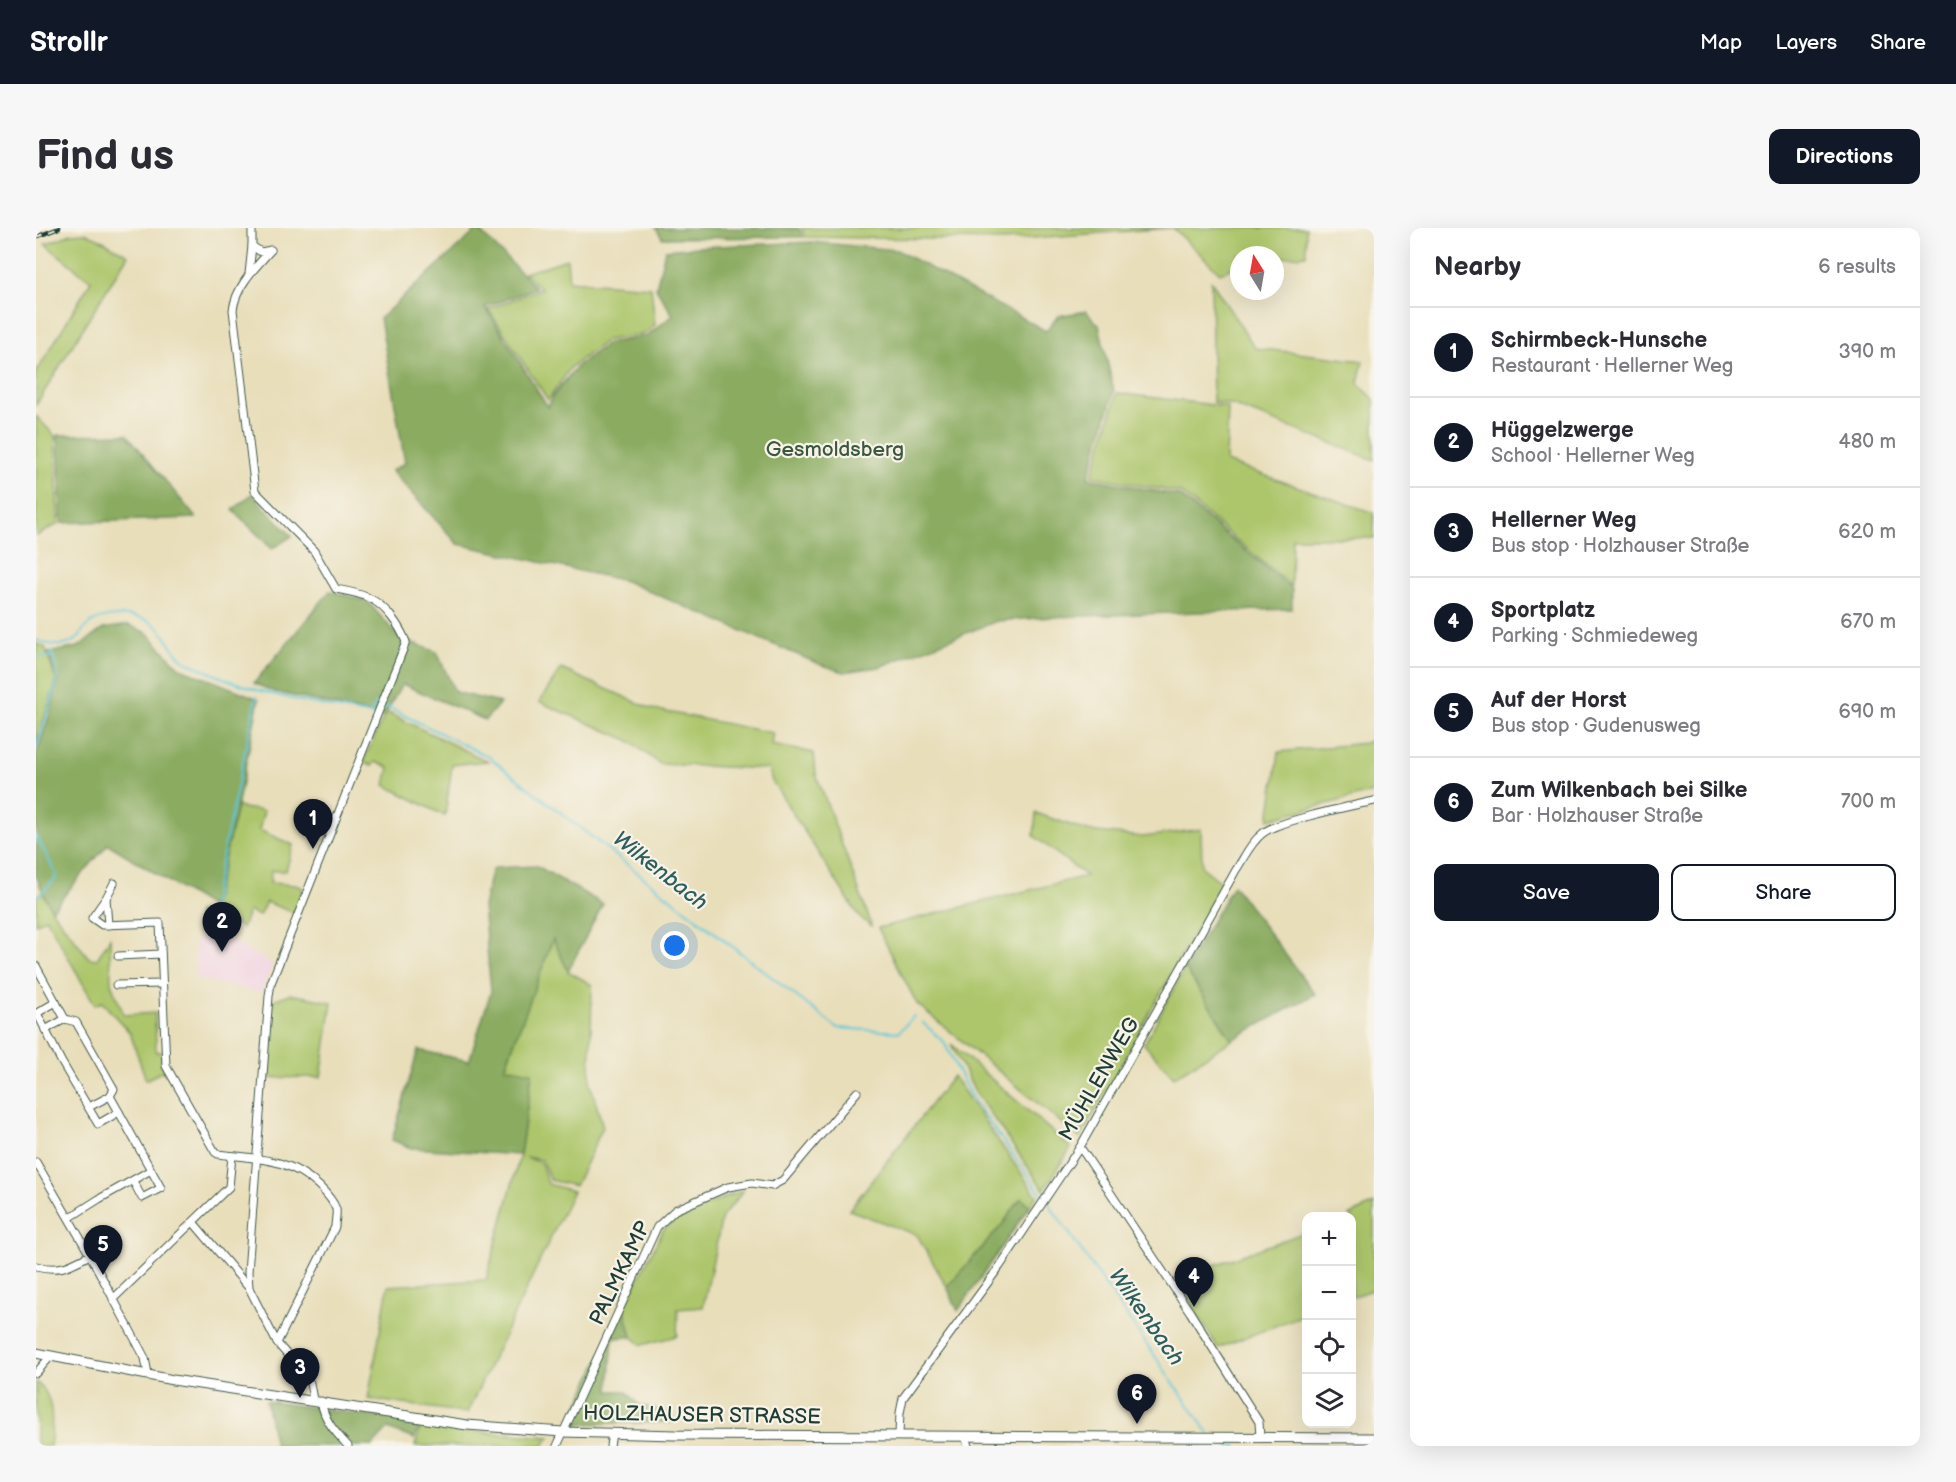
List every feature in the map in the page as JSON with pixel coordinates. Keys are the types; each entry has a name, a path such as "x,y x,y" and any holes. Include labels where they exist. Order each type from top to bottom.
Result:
{"street":[{"path":"249,274 252,228"},
{"path":"249,1288 248,1272 256,1157 266,1020 271,983 406,642 391,617 375,601 336,589 333,586 314,551 255,491 233,310 235,297 249,274 271,250 261,252 252,246"},
{"name":"MÜHLENWEG","path":"900,1434 903,1398 1000,1266 1080,1147 1236,870 1254,843 1264,831 1280,825 1374,801"},
{"path":"114,883 92,918 102,925 160,923 166,1066 215,1152 276,1161 302,1173 327,1194 336,1209 334,1227 278,1343"},
{"path":"106,898 108,925"},
{"path":"118,956 161,954"},
{"path":"36,966 65,1019"},
{"path":"116,985 162,984"},
{"path":"56,1002 37,1013 98,1124 119,1112"},
{"path":"45,1030 65,1019 76,1022 95,1055 114,1089 110,1096 89,1107"},
{"name":"PALMKAMP","path":"557,1446 657,1227 675,1210 728,1187 752,1183 772,1186 783,1180 857,1092"},
{"path":"110,1096 161,1188 142,1198 133,1181"},
{"path":"1080,1147 1190,1312 1259,1422 1260,1437"},
{"path":"113,1299 229,1187 232,1156"},
{"path":"36,1162 90,1255 145,1358 148,1374"},
{"path":"69,1218 151,1170"},
{"path":"193,1222 249,1288 278,1343 304,1374 327,1421 348,1446"},
{"path":"36,1266 50,1269 66,1268 90,1255"},
{"name":"HOLZHAUSER STRASSE","path":"36,1353 148,1374 467,1425 563,1432 1374,1438"},
{"path":"36,1373 51,1356"},
{"path":"610,1446 612,1433"},
{"path":"965,1436 968,1446"}],"shaded area":[{"path":"223,935 272,965 261,993 195,978 195,938 222,938"}],"green space":[{"path":"656,228 799,228 802,237 662,238"},
{"path":"802,228 1173,228 1004,240 804,237"},
{"path":"1173,228 1306,228 1306,255 1284,257 1284,246 1230,246 1230,269 1220,273"},
{"name":"Gesmoldsberg","path":"478,229 536,288 485,307 548,407 552,397 578,365 608,343 647,336 673,315 656,288 665,250 812,242 897,250 1046,331 1058,316 1086,311 1099,325 1114,391 1088,478 1180,496 1292,589 1292,609 997,621 879,667 844,672 819,664 625,581 458,544 391,471 405,463 380,318"},
{"path":"85,233 128,255 36,405 36,373 91,281 45,244 71,234"},
{"path":"567,259 569,281 651,287 655,325 644,334 607,340 571,367 548,400 488,309 541,289 524,273"},
{"path":"1211,281 1255,348 1363,361 1358,383 1374,399 1374,460 1229,404 1213,402"},
{"path":"1117,393 1228,407 1226,462 1374,513 1374,538 1292,538 1291,586 1181,493 1092,476"},
{"path":"36,416 55,436 58,524 36,536"},
{"path":"127,434 196,518 61,523 58,435"},
{"path":"252,494 292,536 272,549 233,510"},
{"path":"330,591 367,601 400,638 437,652 455,692 500,703 485,720 402,684 384,717 272,691 254,683"},
{"path":"128,625 147,633 180,668 259,699 237,807 213,904 207,905 108,844 52,910 36,875 36,756 58,681 48,653 78,647 103,629"},
{"path":"36,644 45,647 56,681 36,745"},
{"path":"561,669 652,709 773,733 771,745 814,753 816,774 872,926 860,918 772,781 768,769 660,764 628,740 539,702"},
{"path":"386,712 487,761 452,765 445,816 385,785 389,767 375,762 372,766 363,762"},
{"path":"1374,739 1374,792 1269,819 1279,752 1365,743"},
{"path":"237,807 264,811 259,830 293,845 286,871 271,871 270,883 303,888 294,913 266,902 259,916 248,911 242,928 207,905 213,904"},
{"path":"1036,813 1088,831 1143,837 1201,829 1202,867 1222,883 1080,1138 917,1004 878,928 1086,876 1034,836"},
{"path":"537,866 603,904 568,971 553,939 505,1067 532,1072 520,1155 411,1148 392,1140 418,1050 469,1061 491,991 483,906 491,872 494,868"},
{"path":"1233,885 1315,994 1232,1040 1185,968"},
{"path":"42,891 52,910 89,958 97,959 110,938 111,983 124,1015 155,1013 156,1052 162,1052 162,1065 165,1070 146,1080 130,1033 102,1002 95,1005 46,918 36,924 36,896"},
{"path":"553,938 568,971 592,985 590,1083 603,1127 575,1186 550,1180 542,1160 526,1157 541,1163 548,1184 573,1191 467,1413 368,1399 388,1286 486,1280 520,1155 532,1073 505,1068"},
{"path":"1185,968 1232,1040 1174,1077 1144,1044"},
{"path":"290,994 332,1002 321,1077 267,1078 273,1000"},
{"path":"951,1044 1071,1148 1044,1190 975,1092"},
{"path":"953,1076 1037,1196 1030,1206 1021,1199 1002,1225 947,1287 917,1235 849,1210"},
{"path":"744,1190 722,1217 703,1307 678,1309 677,1336 642,1345 632,1337 624,1307 663,1230 682,1215"},
{"path":"1021,1198 1030,1206 958,1311 947,1287 1002,1225"},
{"path":"1374,1204 1374,1289 1356,1296 1356,1266 1356,1213"},
{"path":"1302,1233 1302,1316 1218,1348 1176,1279"},
{"path":"624,1307 632,1337 613,1338 609,1391 626,1391 639,1405 670,1413 674,1422 576,1424 571,1420"},
{"path":"36,1382 49,1399 52,1426 50,1446 36,1446"},
{"path":"266,1401 421,1423 414,1439 388,1429 372,1446 275,1446"},
{"path":"422,1423 465,1431 550,1437 543,1446 415,1446"}],"water":[{"path":"198,912 222,926 223,930 219,934 198,933"}],"waterway":[{"name":"Wilkenbach","path":"36,640 52,645 69,644 79,637 92,622 112,616 140,618 149,621 161,631 182,659 227,679 288,698 371,715 376,703"},
{"path":"36,749 57,682 52,652"},
{"path":"36,656 53,657"},
{"path":"211,910 257,696"},
{"name":"Wilkenbach","path":"385,706 489,757 837,1028 899,1032 914,1016"},
{"path":"36,836 56,878 36,898"},
{"name":"Wilkenbach","path":"922,1022 944,1042 970,1095 1042,1195"},
{"name":"Wilkenbach","path":"1049,1204 1209,1434"},
{"name":"Wilkenbach","path":"1229,1446 1237,1446"}],"railway":[{"path":"36,237 59,228"}],"place":[{"name":"Schirmbeck-Hunsche","path":"313,849"},
{"name":"Hüggelzwerge","path":"222,952"},
{"name":"Auf der Horst","path":"103,1275"},
{"name":"Sportplatz","path":"1194,1307"},
{"name":"Hellerner Weg","path":"300,1398"},
{"name":"Zum Wilkenbach bei Silke","path":"1137,1424"}]}
